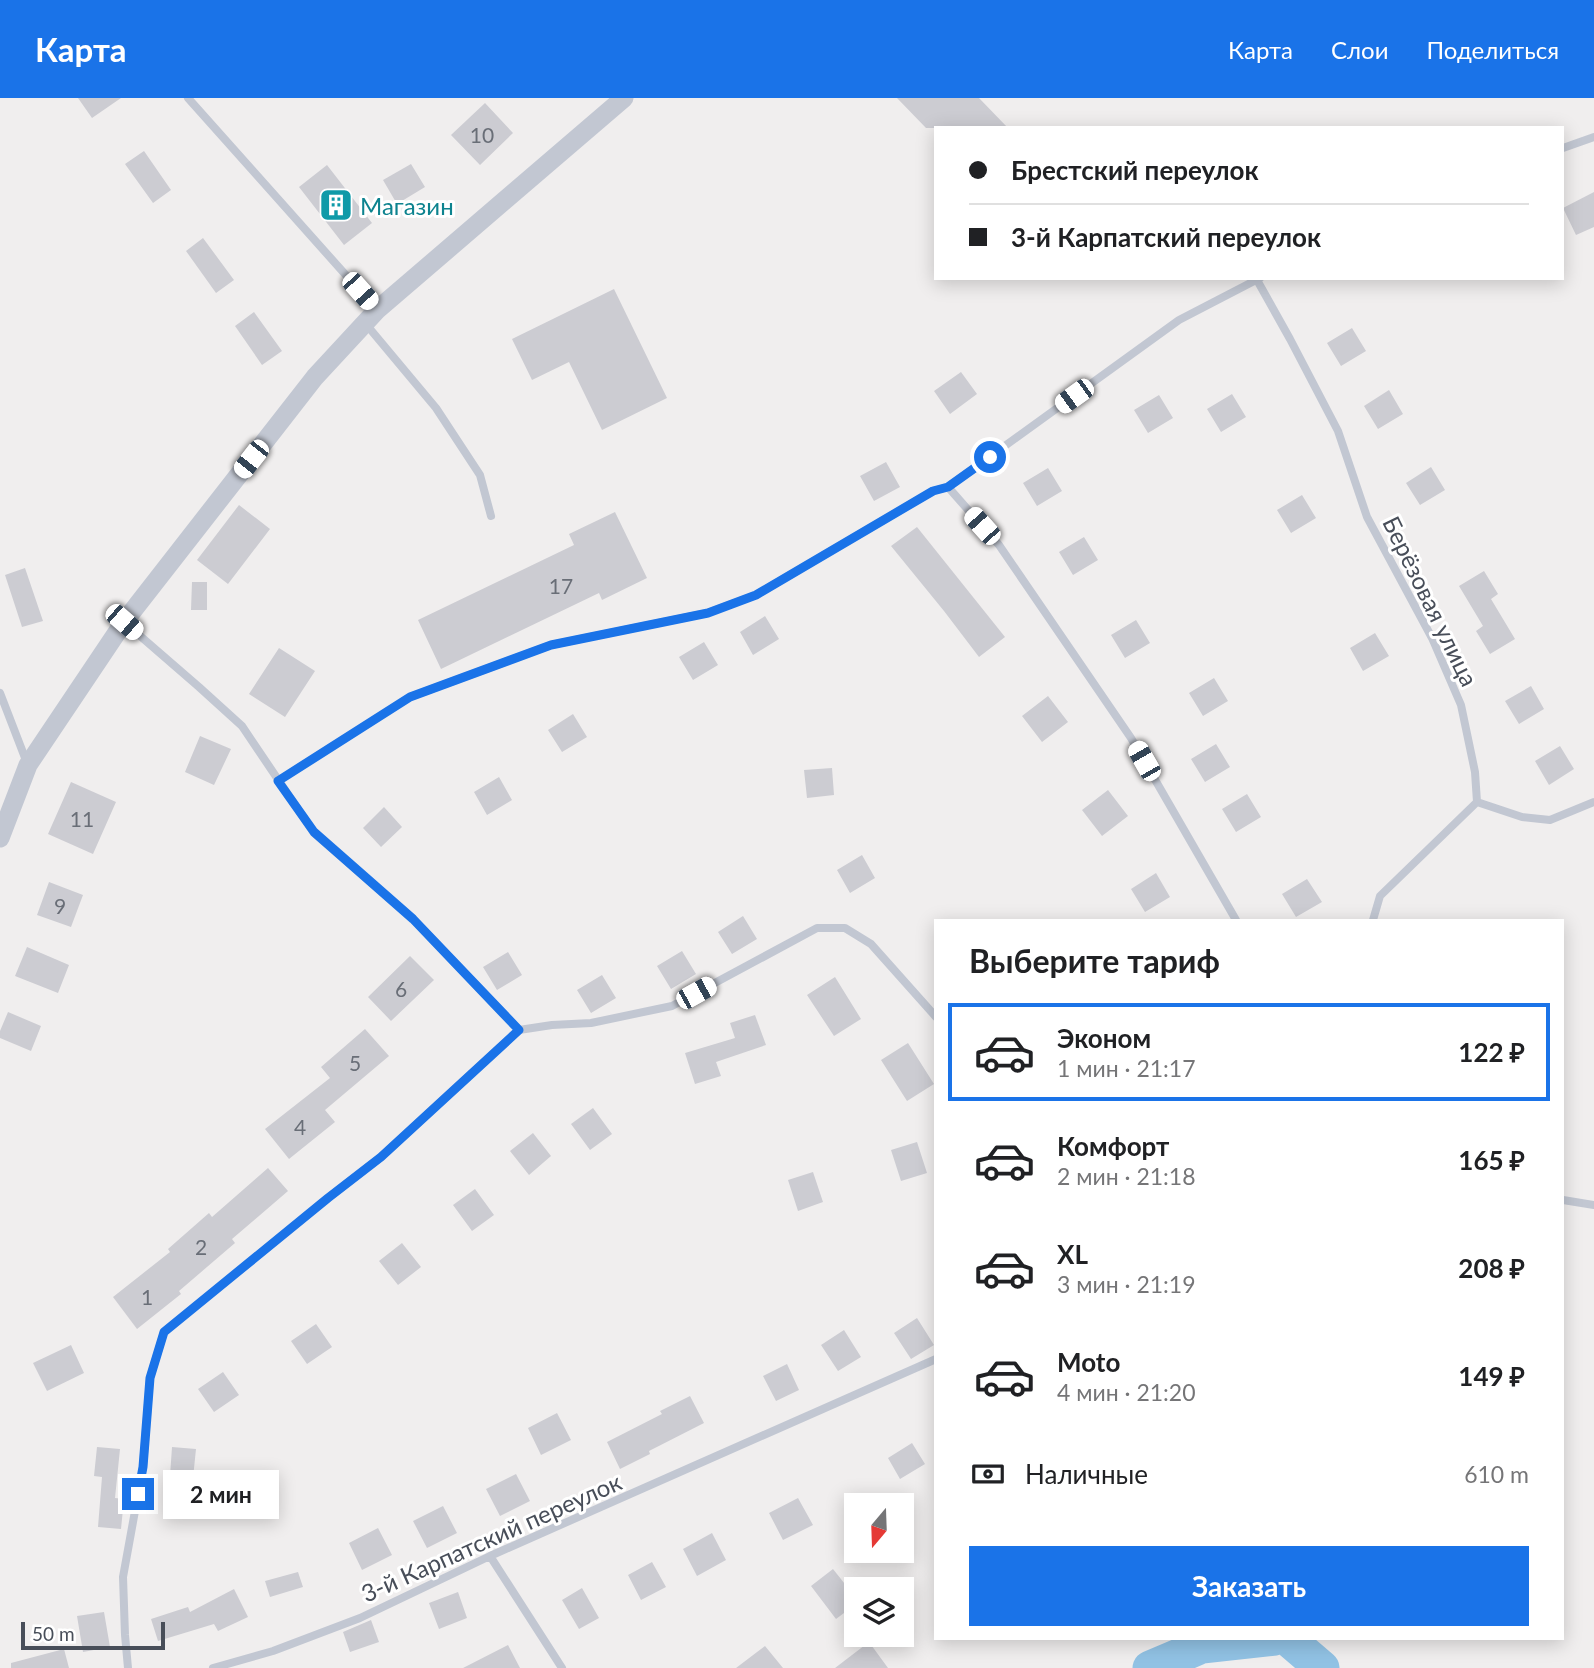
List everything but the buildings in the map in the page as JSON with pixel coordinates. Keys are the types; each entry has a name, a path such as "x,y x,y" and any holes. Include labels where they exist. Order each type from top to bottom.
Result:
{"street":[{"path":"0,838 28,765 124,622 315,377 371,317 624,98"}],"lane":[{"path":"188,98 371,317 480,475 491,516"},
{"path":"1564,148 1594,137"},
{"path":"278,781 410,697 551,645 708,613 756,595 933,491 948,487 1179,320 1256,280"},
{"name":"Берёзовая улица","path":"1259,280 1338,431 1367,517 1432,638 1461,705 1475,772 1477,802"},
{"path":"948,487 999,545 1131,738 1235,919"},
{"path":"124,622 242,726 314,832 413,919 519,1030"},
{"path":"0,693 28,765"},
{"path":"1373,919 1380,896 1477,802 1522,817 1550,820 1594,802"},
{"path":"128,1668 123,1577 143,1467 150,1378 164,1332 381,1157 519,1030 591,1023 672,1006 817,928 845,929 871,944 934,1015"},
{"path":"1564,1200 1594,1205"},
{"name":"3-й Карпатский переулок","path":"213,1668 273,1651 359,1618 491,1556 934,1360"},
{"path":"491,1556 562,1668"}],"waterway":[{"path":"1150,1668 1202,1646 1257,1640"},
{"path":"1289,1640 1322,1668"}],"place":[{"name":"Магазин","path":"336,205"}],"route":[{"path":"138,1494 143,1467 150,1378 164,1332 381,1157 519,1030 413,919 314,832 278,781 410,697 551,645 708,613 756,595 933,491 948,487 990,457"}]}
